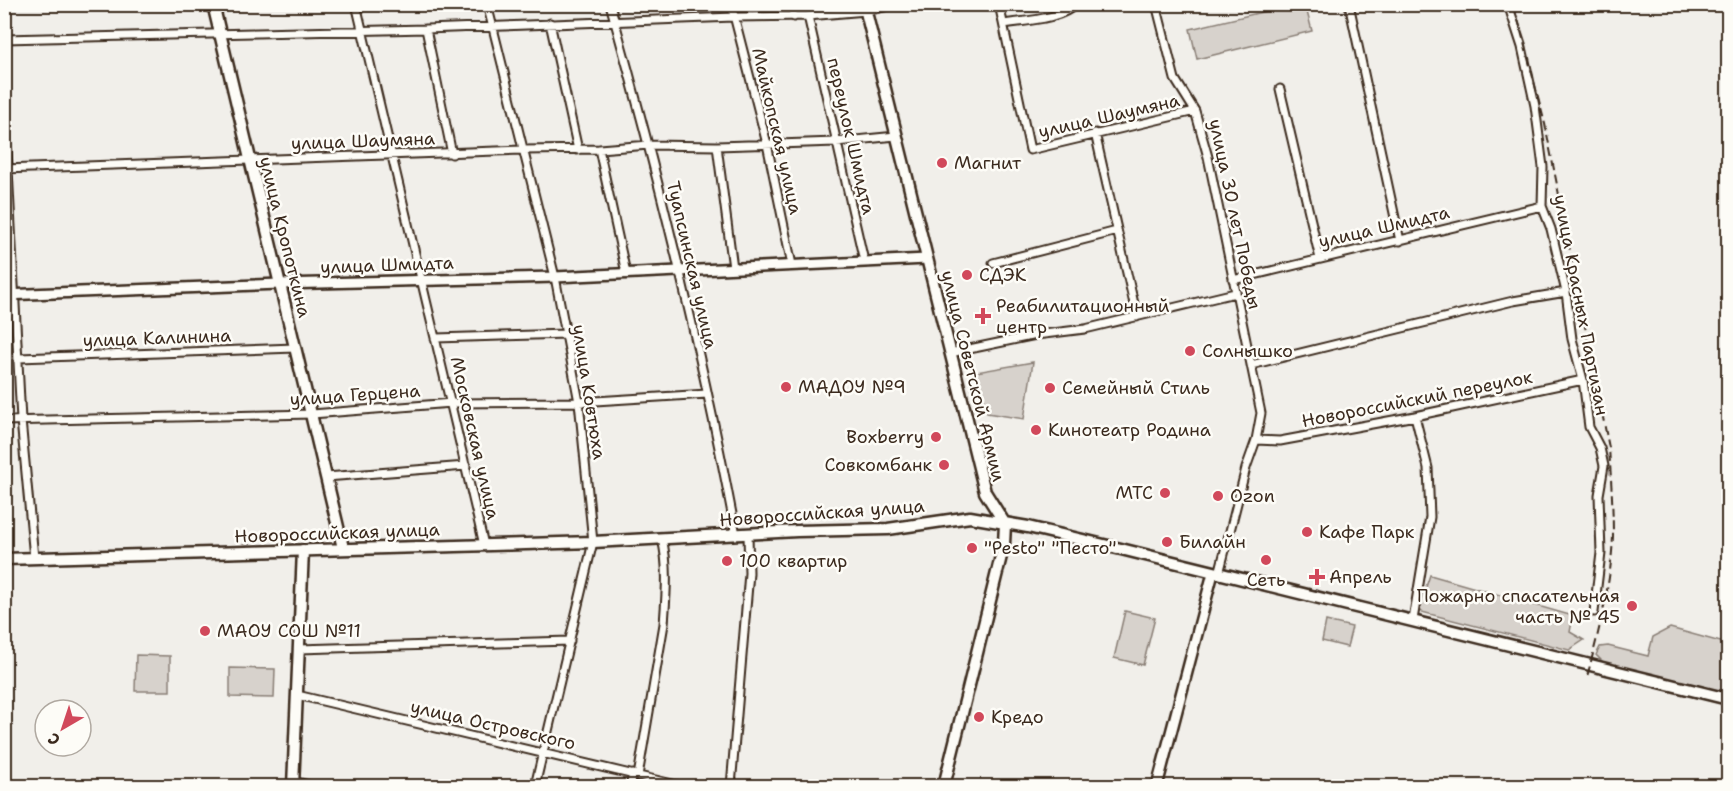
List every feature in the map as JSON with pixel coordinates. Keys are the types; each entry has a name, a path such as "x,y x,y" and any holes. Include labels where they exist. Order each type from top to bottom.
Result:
{"main road":[{"name":"улица Кропоткина","path":"213,4 343,549"},
{"name":"улица Советской Армии","path":"865,8 985,492 1005,524"},
{"name":"Новороссийская улица","path":"4,559 594,542 797,531 888,529 970,518 1028,527 1728,699"},
{"path":"944,786 1004,544 1005,524"},
{"path":"293,784 303,550"}],"street":[{"name":"Московская улица","path":"356,4 484,545"},
{"name":"улица Ковтюха","path":"487,4 555,277 579,402 594,542 534,786"},
{"name":"Туапсинская улица","path":"610,4 649,145 707,394 736,535"},
{"name":"Майкопская улица","path":"731,4 767,144 792,265"},
{"path":"791,4 794,17"},
{"path":"4,39 794,17 898,4"},
{"path":"999,4 1004,24 1060,14 1070,10 1074,4"},
{"path":"1349,4 1400,241"},
{"name":"улица Красных Партизан","path":"1508,4 1522,47 1535,106 1543,167 1542,206 1551,229 1566,292 1572,339 1583,380 1589,427 1604,466 1599,495 1601,552 1593,612"},
{"name":"улица 30 лет Победы","path":"1156,786 1246,468 1256,440 1261,413 1208,157 1195,111 1175,79 1157,5"},
{"name":"переулок Шмидта","path":"808,16 864,261"},
{"path":"550,23 578,150"},
{"name":"улица Шаумяна","path":"1004,24 1030,150 1195,111"},
{"path":"426,29 452,154"},
{"path":"1280,88 1320,258"},
{"path":"4,91 6,169 21,420 34,558"},
{"path":"1095,133 1137,317"},
{"name":"улица Шаумяна","path":"6,169 250,159 578,150 649,145 717,146 836,142 896,136"},
{"path":"717,146 733,268"},
{"path":"599,149 626,273"},
{"name":"улица Шмидта","path":"1233,280 1542,206"},
{"path":"993,263 1117,231"},
{"name":"улица Шмидта","path":"4,295 280,284 555,277 927,259"},
{"path":"1251,365 1513,301 1566,292"},
{"path":"950,353 1036,335 1085,329 1235,293"},
{"name":"Московская улица","path":"436,338 566,334"},
{"name":"улица Калинина","path":"19,358 296,348"},
{"name":"Новороссийский переулок","path":"1256,440 1280,441 1415,416 1583,380"},
{"name":"улица Герцена","path":"4,421 312,414 452,404 579,402 707,394"},
{"path":"1413,620 1430,517 1428,468 1415,416"},
{"path":"326,477 466,466"},
{"path":"731,786 749,573 748,535"},
{"path":"630,786 636,775 664,624 665,549 662,539"},
{"path":"299,649 570,641"},
{"name":"улица Островского","path":"297,695 681,786"},
{"path":"293,784 313,786"}],"shaded area":[{"path":"1305,4 1312,31 1197,59 1190,29"},
{"path":"1033,362 1024,419 987,413 976,372"},
{"path":"1430,575 1573,616 1570,632 1584,640 1569,650 1418,611"},
{"path":"1125,611 1155,618 1143,665 1114,658"},
{"path":"1326,621 1352,627 1347,647 1322,641"},
{"path":"1670,628 1728,644 1728,693 1603,662 1596,655 1600,647 1608,646 1648,656 1653,637"},
{"path":"136,655 170,656 170,691 135,691"},
{"path":"230,668 275,669 274,698 230,697"}],"railway":[{"path":"1514,4 1545,124 1609,448 1613,514 1612,554 1604,607 1587,677"}],"place":[{"name":"Магнит","path":"942,163"},
{"name":"СДЭК","path":"967,275"},
{"name":"Реабилитационный центр","path":"983,316"},
{"name":"Солнышко","path":"1190,351"},
{"name":"МАДОУ №9","path":"786,387"},
{"name":"Семейный Стиль","path":"1050,388"},
{"name":"Кинотеатр Родина","path":"1036,430"},
{"name":"Boxberry","path":"936,437"},
{"name":"Совкомбанк","path":"944,465"},
{"name":"МТС","path":"1165,493"},
{"name":"Ozon","path":"1218,496"},
{"name":"Кафе Парк","path":"1307,532"},
{"name":"Билайн","path":"1167,542"},
{"name":"\"Pesto\" \"Песто\"","path":"972,548"},
{"name":"Сеть","path":"1266,560"},
{"name":"100 квартир","path":"727,561"},
{"name":"Апрель","path":"1317,577"},
{"name":"Пожарно спасательная часть № 45","path":"1632,606"},
{"name":"МАОУ СОШ №11","path":"205,631"},
{"name":"Кредо","path":"979,717"}]}
